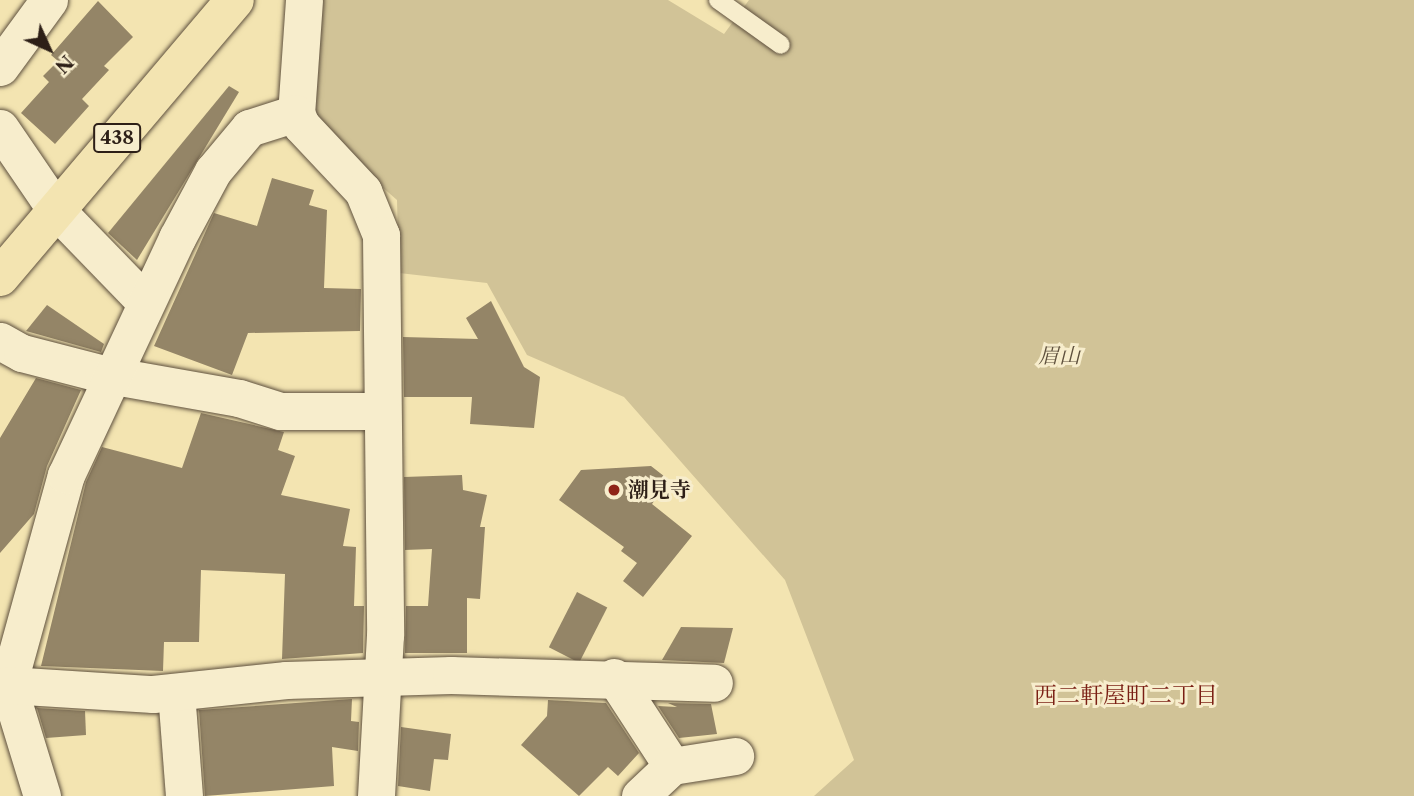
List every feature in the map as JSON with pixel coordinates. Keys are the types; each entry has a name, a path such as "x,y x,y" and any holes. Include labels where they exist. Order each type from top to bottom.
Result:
{"highway":[{"name":"438","path":"0,276 235,0"}],"street":[{"path":"0,67 49,0"},
{"path":"304,0 296,113 301,125 363,191 382,235 382,680 376,796"},
{"path":"42,796 4,686 66,475 145,302 213,171 249,128 296,113"},
{"path":"0,128 56,210 145,302"},
{"path":"0,341 22,353 112,376 239,397 280,411 382,411"},
{"path":"4,686 176,692 286,680 382,680 450,675 614,677 714,683"},
{"path":"614,677 672,766"},
{"path":"176,692 184,796"},
{"path":"640,796 672,766 735,756"}],"lane":[{"path":"718,0 780,45"}],"green space":[{"name":"眉山","path":"314,0 668,0 724,34 749,0 1414,0 1414,796 814,796 854,760 785,580 624,397 527,355 487,283 399,273 397,200 309,123"}],"building":[{"path":"98,1 133,37 104,66 109,70 82,99 89,106 55,144 21,113 49,82 43,76 58,61 51,55"},
{"path":"229,86 239,92 137,260 108,233"},
{"path":"272,178 314,190 309,205 327,210 324,288 361,289 360,331 248,333 232,375 154,346 214,213 257,226"},
{"path":"491,301 524,367 540,377 534,428 470,424 472,397 404,397 403,337 478,339 466,318"},
{"path":"47,305 104,344 101,352 26,331"},
{"path":"36,378 81,390 47,466 34,514 0,553 0,438"},
{"path":"201,413 284,432 278,450 295,456 281,495 350,509 343,546 356,547 354,606 364,606 363,653 282,659 285,574 201,570 199,642 164,642 163,671 41,666 86,482 102,447 182,468"},
{"name":"潮見寺","path":"651,466 669,480 652,504 692,536 643,597 623,581 637,563 621,551 624,547 559,500 581,470"},
{"path":"462,475 463,490 487,495 480,527 485,527 480,599 467,598 467,653 405,653 406,606 428,606 432,549 405,550 404,477"},
{"path":"577,592 607,607 579,663 549,647"},
{"path":"681,627 733,628 724,663 662,660"},
{"path":"352,699 351,721 359,722 358,751 332,747 334,786 205,796 199,710"},
{"path":"548,700 606,703 639,753 618,776 608,767 579,796 521,745 547,716"},
{"path":"668,703 711,704 717,734 679,738 658,706 677,707"},
{"path":"37,708 85,711 86,735 46,738"},
{"path":"401,727 451,734 448,760 434,759 430,791 398,786"}],"place":[{"name":"潮見寺","path":"614,490"}],"district":[{"name":"西二軒屋町二丁目","path":"1126,695"}]}
